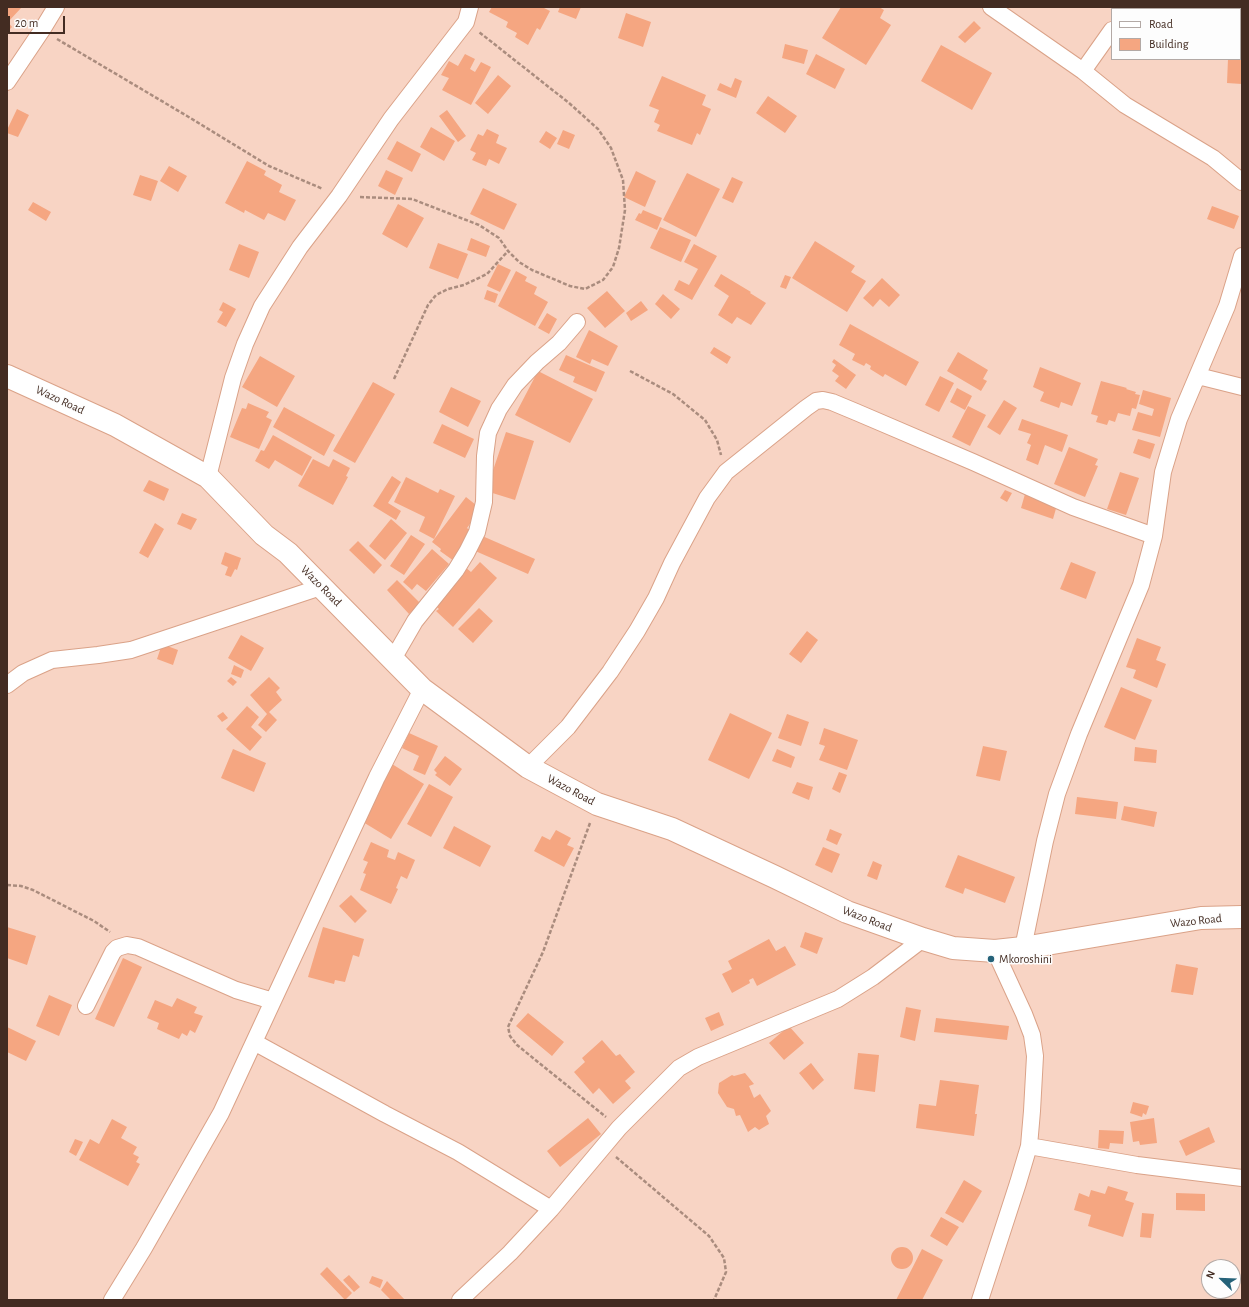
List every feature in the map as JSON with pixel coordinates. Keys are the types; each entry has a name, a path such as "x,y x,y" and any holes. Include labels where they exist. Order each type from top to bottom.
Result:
{"main road":[{"name":"Wazo Road","path":"7,376 114,425 208,477 264,535 288,553 422,689 528,767 597,804 672,829 847,912 953,948 995,951 1024,948 1202,918 1242,917"}],"street":[{"path":"7,82 56,7"},
{"path":"991,7 1083,71 1125,105 1213,158 1242,182"},
{"path":"208,477 233,378 245,344 262,306 300,247 339,196 391,119 468,15"},
{"path":"1083,71 1111,31"},
{"path":"1024,948 1045,841 1057,794 1079,734 1141,585 1154,536 1163,472 1179,419 1227,306 1242,256"},
{"path":"393,659 414,621 456,570 477,532 484,502 485,456 488,433 499,408 515,385 536,362 559,343 577,322"},
{"path":"1198,376 1242,387"},
{"path":"528,767 568,727 610,672 637,631 656,598 676,556 707,498 726,472 816,401 823,400 844,407 1073,507 1154,536"},
{"path":"7,685 23,673 52,660 131,650 322,587"},
{"path":"112,1300 144,1248 221,1113 376,777 422,689"},
{"path":"465,1298 551,1209 619,1128 685,1064 698,1057 838,999 873,977 923,939"},
{"path":"86,1006 113,952 117,948 127,945 138,946 236,990 273,1001"},
{"path":"980,1300 1018,1183 1028,1146 1032,1111 1035,1056 1032,1035 1017,997 995,951"},
{"path":"254,1042 458,1152 551,1209"},
{"path":"1028,1146 1115,1162 1242,1178"}],"path":[{"path":"42,30 269,166 339,196 412,199 479,225 499,238 508,251 519,262 532,270 570,286 585,289 603,280 614,267 619,248 625,210 623,180 611,148 598,129 569,103 506,52 468,15"},
{"path":"394,379 428,305 436,295 448,289 464,285 487,274 508,251"},
{"path":"630,371 673,394 705,420 717,440 726,472"},
{"path":"597,804 543,952 508,1027 510,1036 517,1046 619,1128"},
{"path":"7,885 21,886 33,890 70,908 94,921 127,945"},
{"path":"603,1146 709,1236 724,1258 726,1272 714,1300"}],"building":[{"path":"7,7 22,7 8,22 12,27 7,32"},
{"path":"492,7 542,7 550,11 540,30 537,28 528,45 515,37 517,33 506,27 508,22 489,12"},
{"path":"560,7 581,7 576,19 558,12"},
{"path":"841,7 879,7 884,10 880,18 891,25 866,65 822,38"},
{"path":"626,13 651,22 643,47 618,38"},
{"path":"974,21 981,28 965,43 958,37"},
{"path":"1242,42 1242,84 1227,83 1228,60 1241,60"},
{"path":"785,44 808,50 804,64 782,58"},
{"path":"941,45 992,73 972,110 921,81"},
{"path":"465,54 475,59 470,69 475,72 481,62 491,67 471,105 442,90 449,78 441,75 449,61 458,66"},
{"path":"816,54 845,69 835,89 806,74"},
{"path":"498,75 511,86 488,114 475,103"},
{"path":"662,76 706,95 702,105 711,109 700,135 697,133 692,145 657,131 660,125 654,122 659,110 649,106"},
{"path":"735,78 742,81 736,98 717,90 720,83 731,88"},
{"path":"768,96 797,116 785,133 756,113"},
{"path":"17,109 29,115 18,137 7,133"},
{"path":"447,110 466,136 458,142 439,116"},
{"path":"431,127 455,141 444,161 420,147"},
{"path":"487,129 499,135 496,143 507,148 499,164 489,159 486,166 472,160 476,153 470,150 478,134 483,136"},
{"path":"563,130 575,135 569,149 557,144"},
{"path":"546,131 557,138 550,149 539,142"},
{"path":"397,141 421,154 412,172 387,159"},
{"path":"247,161 266,171 264,175 282,185 279,192 296,200 285,221 268,213 264,220 245,210 244,213 225,203"},
{"path":"169,166 187,176 178,192 160,181"},
{"path":"386,170 403,178 395,195 378,186"},
{"path":"636,171 656,181 645,207 624,197"},
{"path":"687,173 720,189 696,237 663,220"},
{"path":"140,175 158,181 151,201 133,195"},
{"path":"732,177 743,182 733,203 722,198"},
{"path":"483,188 517,204 504,230 470,214"},
{"path":"33,202 51,212 46,221 28,210"},
{"path":"398,204 424,218 407,248 382,234"},
{"path":"1212,206 1239,216 1234,229 1207,219"},
{"path":"643,210 662,218 657,230 635,220 639,213 641,214"},
{"path":"660,227 691,240 681,262 650,248"},
{"path":"471,238 490,246 486,257 467,250"},
{"path":"815,241 855,266 851,272 866,281 847,312 792,278"},
{"path":"438,243 468,254 458,279 429,268"},
{"path":"239,244 259,252 249,278 229,270"},
{"path":"694,244 717,256 692,300 674,290 679,280 689,285 698,269 684,262"},
{"path":"498,264 511,270 500,292 487,286"},
{"path":"516,271 527,277 525,281 537,287 534,294 548,302 535,326 498,306"},
{"path":"721,274 766,303 751,325 737,317 732,324 718,315 729,296 714,286"},
{"path":"785,275 791,277 786,289 780,287"},
{"path":"882,278 900,295 889,307 880,299 873,307 863,298"},
{"path":"487,290 498,294 495,303 484,299"},
{"path":"607,291 625,311 605,328 587,308"},
{"path":"663,294 680,309 671,319 655,304"},
{"path":"641,301 648,310 631,321 626,313"},
{"path":"223,302 236,309 226,327 217,322 223,312 219,310"},
{"path":"547,313 557,319 549,334 538,328"},
{"path":"850,324 919,362 906,386 885,374 883,377 870,369 871,366 866,363 864,366 852,360 855,354 839,345"},
{"path":"589,330 618,346 608,366 592,359 590,364 576,357"},
{"path":"714,347 731,357 727,364 710,353"},
{"path":"958,352 988,370 983,379 987,381 981,391 947,371"},
{"path":"566,355 605,372 596,392 573,382 575,377 559,370"},
{"path":"260,356 295,376 277,407 242,387"},
{"path":"834,359 856,375 846,389 835,381 839,376 832,371 836,365 832,362"},
{"path":"1040,367 1081,383 1072,406 1061,402 1059,408 1040,401 1044,392 1033,387"},
{"path":"538,371 593,399 570,443 515,415"},
{"path":"940,376 954,383 939,412 925,405"},
{"path":"1101,381 1127,388 1126,389 1136,392 1135,394 1140,395 1136,409 1132,408 1130,416 1118,413 1115,422 1109,420 1107,425 1096,422 1098,416 1091,414"},
{"path":"373,382 395,394 355,463 333,451"},
{"path":"451,387 481,401 468,427 439,412"},
{"path":"957,388 972,396 965,410 950,402"},
{"path":"1143,390 1171,398 1160,437 1132,430 1138,412 1152,416 1154,409 1139,404"},
{"path":"1004,400 1017,408 1000,435 987,427"},
{"path":"248,403 269,412 266,417 272,420 259,449 230,437 242,408 246,409"},
{"path":"968,406 986,415 970,446 952,437"},
{"path":"284,407 335,435 324,456 273,427"},
{"path":"1022,419 1068,435 1062,452 1045,445 1038,465 1026,460 1031,445 1027,443 1031,434 1018,430"},
{"path":"442,424 474,439 465,458 433,443"},
{"path":"506,432 534,441 515,500 486,491"},
{"path":"273,435 312,457 302,476 275,460 269,469 255,461 261,450 264,451"},
{"path":"1138,439 1155,444 1150,459 1133,453"},
{"path":"1069,447 1098,459 1095,465 1098,466 1085,497 1054,484"},
{"path":"313,459 329,467 333,459 350,468 346,476 348,477 333,505 298,486"},
{"path":"1120,472 1139,478 1126,515 1107,509"},
{"path":"392,476 401,482 388,503 401,511 396,520 373,506"},
{"path":"406,477 438,493 440,489 455,496 434,539 419,531 425,517 394,502"},
{"path":"149,480 169,489 164,501 143,491"},
{"path":"1005,490 1012,493 1007,502 1000,498"},
{"path":"1025,494 1057,505 1053,519 1021,508"},
{"path":"466,497 481,509 467,528 474,534 454,561 440,551 441,549 432,542"},
{"path":"182,513 197,519 191,530 177,524"},
{"path":"391,519 407,533 385,560 369,546"},
{"path":"155,523 164,529 148,558 139,553"},
{"path":"411,535 425,544 404,575 390,566"},
{"path":"480,535 535,559 528,574 473,550"},
{"path":"358,541 382,565 374,574 349,550"},
{"path":"432,549 449,564 426,591 417,584 412,590 403,582"},
{"path":"225,552 241,558 237,570 235,569 231,577 225,575 228,567 221,564"},
{"path":"480,562 497,578 453,627 436,611 439,609 432,603 465,567 471,572"},
{"path":"1071,562 1096,572 1086,599 1060,589"},
{"path":"397,580 420,603 409,614 387,590"},
{"path":"479,608 493,621 473,643 458,629"},
{"path":"807,631 818,640 801,663 789,654"},
{"path":"241,635 264,648 251,671 228,658"},
{"path":"1137,638 1161,647 1156,660 1166,664 1157,688 1133,678 1136,670 1126,667"},
{"path":"162,644 178,650 173,665 157,659"},
{"path":"234,665 244,670 241,678 231,674"},
{"path":"231,677 237,682 233,686 227,681"},
{"path":"269,677 280,688 276,692 282,700 269,712 277,720 266,732 258,725 267,714 250,695"},
{"path":"1121,687 1152,700 1135,740 1104,727"},
{"path":"247,706 259,717 251,727 262,737 250,751 226,729"},
{"path":"223,712 228,718 222,722 217,716"},
{"path":"730,713 772,733 749,779 708,760"},
{"path":"787,714 809,722 801,746 778,738"},
{"path":"824,728 858,740 847,770 819,760 825,746 819,744"},
{"path":"409,733 438,746 425,775 413,770 419,756 402,748"},
{"path":"983,746 1007,751 1000,781 976,776"},
{"path":"1135,747 1157,750 1156,763 1134,761"},
{"path":"233,749 266,763 254,792 221,778"},
{"path":"777,749 795,757 791,768 772,761"},
{"path":"445,756 462,769 450,786 435,775 437,773 434,770"},
{"path":"392,764 424,784 391,839 358,819"},
{"path":"839,772 847,775 840,793 832,789"},
{"path":"797,782 813,787 809,800 792,793"},
{"path":"429,784 453,797 431,837 407,824"},
{"path":"1077,797 1118,802 1116,819 1075,814"},
{"path":"1124,806 1157,812 1154,827 1121,820"},
{"path":"454,826 491,846 480,867 443,848"},
{"path":"830,829 842,834 837,845 826,840"},
{"path":"556,830 571,838 567,845 574,848 564,867 534,851 542,836 550,840"},
{"path":"371,842 389,850 387,857 395,860 398,852 415,860 407,879 401,876 396,888 398,889 391,904 360,890 366,874 363,873 368,862 363,860"},
{"path":"823,847 840,854 832,873 815,865"},
{"path":"958,855 1015,877 1005,903 965,888 963,894 945,887"},
{"path":"873,861 882,865 877,880 867,876"},
{"path":"351,895 367,911 355,923 339,906"},
{"path":"7,927 36,936 27,965 7,958"},
{"path":"323,927 364,939 359,957 353,955 345,982 335,980 334,984 308,977"},
{"path":"805,932 823,938 817,954 800,947"},
{"path":"769,939 776,951 785,946 796,965 757,986 753,978 749,980 750,983 732,993 722,974 732,969 728,961"},
{"path":"123,958 142,967 114,1027 95,1019"},
{"path":"1176,964 1198,968 1193,995 1171,992"},
{"path":"49,995 72,1005 59,1036 36,1026"},
{"path":"177,998 197,1007 194,1013 203,1016 195,1033 190,1030 187,1036 182,1033 179,1039 157,1029 159,1023 147,1018 155,1000 172,1007"},
{"path":"906,1007 921,1010 915,1041 900,1037"},
{"path":"719,1012 724,1025 711,1031 705,1018"},
{"path":"528,1013 564,1042 552,1056 516,1026"},
{"path":"936,1018 1009,1026 1007,1040 934,1032"},
{"path":"789,1026 804,1043 784,1060 769,1043"},
{"path":"7,1027 36,1041 26,1061 7,1052"},
{"path":"602,1040 616,1056 620,1054 635,1072 625,1081 631,1088 613,1104 599,1088 593,1094 574,1072 585,1062 582,1058"},
{"path":"858,1053 879,1055 875,1092 854,1089"},
{"path":"811,1063 824,1080 813,1090 799,1073"},
{"path":"745,1073 754,1084 749,1086 754,1098 760,1094 771,1111 766,1116 769,1124 759,1130 755,1127 748,1132 740,1115 736,1116 734,1109 727,1107 718,1093 719,1083 732,1075 734,1076"},
{"path":"940,1080 979,1085 974,1136 916,1128 919,1104 936,1106"},
{"path":"1133,1102 1149,1106 1146,1115 1143,1113 1142,1117 1130,1113"},
{"path":"588,1118 601,1134 560,1167 547,1151"},
{"path":"1154,1118 1157,1143 1140,1145 1139,1141 1133,1142 1130,1122"},
{"path":"112,1119 127,1127 121,1138 137,1147 133,1154 139,1157 136,1162 140,1164 128,1186 79,1160 90,1139 99,1144"},
{"path":"1209,1127 1215,1142 1186,1156 1179,1141"},
{"path":"1099,1130 1124,1131 1123,1144 1110,1143 1109,1149 1098,1148"},
{"path":"75,1139 83,1142 76,1156 69,1152"},
{"path":"964,1180 982,1191 963,1223 945,1213"},
{"path":"1108,1186 1128,1192 1125,1200 1134,1203 1123,1237 1088,1226 1091,1215 1074,1210 1079,1193 1089,1197 1091,1190 1105,1194"},
{"path":"1176,1193 1205,1194 1205,1211 1176,1210"},
{"path":"1142,1213 1154,1214 1151,1238 1140,1237"},
{"path":"941,1217 959,1227 947,1246 930,1236"},
{"path":"902,1247 910,1250 913,1258 910,1266 902,1269 894,1266 891,1258 894,1250"},
{"path":"922,1249 943,1260 922,1300 896,1300"},
{"path":"327,1267 352,1293 345,1300 320,1274"},
{"path":"349,1275 360,1287 354,1292 343,1280"},
{"path":"372,1276 383,1280 380,1288 369,1283"},
{"path":"387,1281 405,1300 391,1300 381,1290"}],"place":[{"name":"Mkoroshini","path":"991,959"}]}
